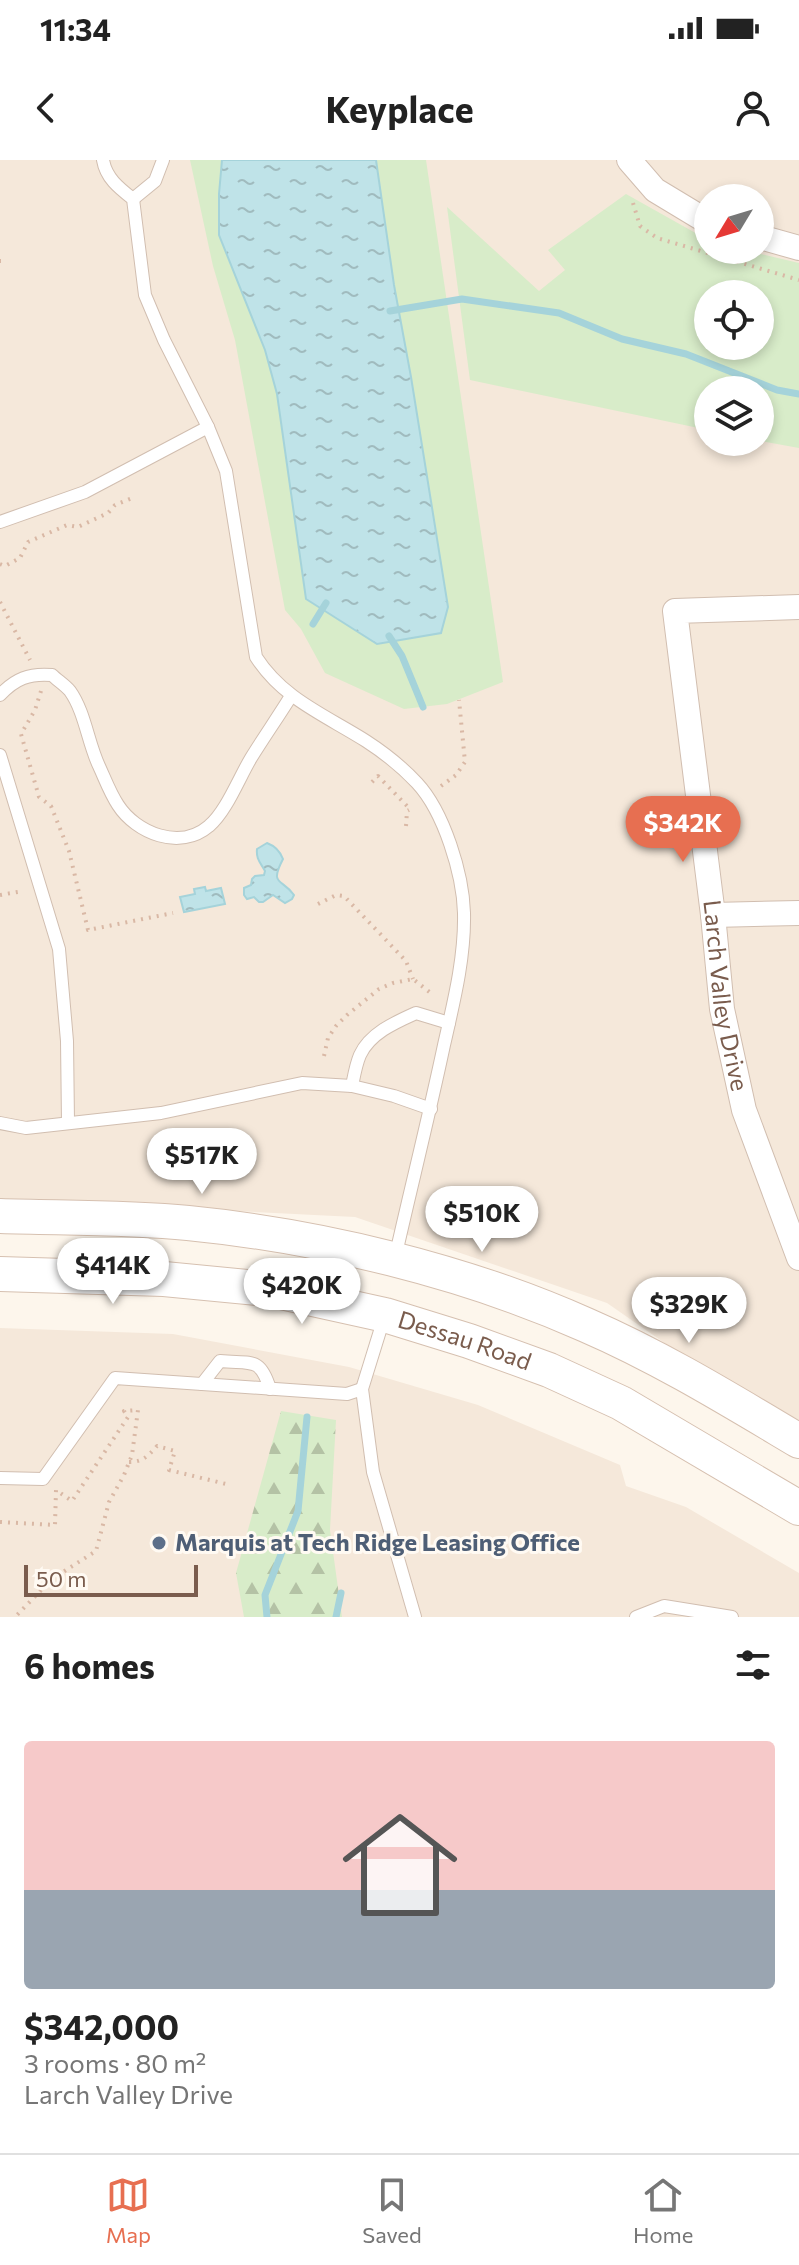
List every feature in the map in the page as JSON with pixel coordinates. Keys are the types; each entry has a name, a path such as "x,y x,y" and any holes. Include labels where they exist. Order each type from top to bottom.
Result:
{"main road":[{"path":"0,1216 187,1223 282,1236 395,1260 483,1284 587,1325 666,1365 799,1441"},
{"path":"385,1315 395,1260"},
{"name":"Dessau Road","path":"0,1274 164,1279 267,1289 385,1315 549,1370 621,1403 799,1508"}],"street":[{"path":"629,160 655,190 694,214"},
{"path":"774,241 799,248"},
{"name":"Larch Valley Drive","path":"799,607 675,611 722,1009 744,1110 799,1258"},
{"path":"713,915 799,913"}],"lane":[{"path":"103,160 114,183 133,199 145,295 226,471 256,657 268,676 291,696 369,743 419,785 443,823 459,874 464,911 463,953 431,1109 395,1260"},
{"path":"133,199 155,181 163,160"},
{"path":"0,522 85,492 208,427"},
{"path":"0,695 19,678 36,674 52,675 70,691 118,806 137,825 157,836 179,838 209,826 223,809 291,696"},
{"path":"0,755 59,949 67,1041 68,1122"},
{"path":"352,1086 360,1054 390,1024 416,1013 449,1023"},
{"path":"0,1123 26,1128 161,1113 302,1083 352,1086 431,1109"},
{"path":"385,1315 362,1389 373,1472 415,1617"},
{"path":"202,1384 220,1361 256,1364 264,1370 270,1389"},
{"path":"0,1478 43,1479 115,1378 347,1394 362,1389"},
{"path":"636,1617 664,1606 732,1617"}],"path":[{"path":"0,564 5,566 20,558 28,542 67,525 78,527 135,497"},
{"path":"0,602 31,662"},
{"path":"41,691 35,710 21,734 39,797 51,806 69,851 88,930 173,913"},
{"path":"436,790 456,775 465,762 459,700"},
{"path":"372,782 378,776 412,807 407,811 406,826"},
{"path":"0,895 26,890"},
{"path":"318,904 336,895 344,896 406,961 413,979 432,994"},
{"path":"324,1056 328,1038 355,1008 379,989 413,979"},
{"path":"0,1522 55,1525 56,1490 72,1501 128,1417 124,1411 138,1410 129,1462 109,1502 96,1551 52,1579 15,1617"},
{"path":"129,1462 147,1458 157,1446 175,1451 169,1470 186,1477 226,1484"}],"shaded area":[{"path":"0,160 799,160 799,1420 666,1344 607,1303 355,1217 0,1199"},
{"path":"0,1328 173,1334 349,1367 478,1405 620,1465 626,1486 686,1507 799,1573 799,1617 0,1617"}],"green space":[{"path":"190,160 426,160 503,682 447,704 404,709 325,673 301,629 285,610 235,340 213,266"},
{"path":"626,194 694,232 694,264 774,264 774,257 799,263 799,448 774,444 774,376 694,376 694,427 470,380 447,207 539,291 565,270 548,250"},
{"path":"281,1411 336,1420 330,1530 342,1617 244,1617 236,1573"}],"water":[{"path":"222,160 376,160 448,607 441,633 377,644 306,599 277,394 265,350 219,235"},
{"path":"267,843 282,856 277,878 294,895 285,903 273,895 259,902 254,897 247,899 244,895 244,888 251,885 255,876 264,875 257,849"},
{"path":"205,887 206,891 221,888 225,904 184,912 180,897 195,894 194,889"}],"waterway":[{"path":"390,311 462,299 559,313 622,339 686,354 777,390 799,394"},
{"path":"313,624 326,603"},
{"path":"389,636 402,656 423,707"},
{"path":"267,1617 265,1595 298,1511 307,1417"},
{"path":"336,1617 341,1593"}],"place":[{"name":"Marquis at Tech Ridge Leasing Office","path":"159,1543"}]}
